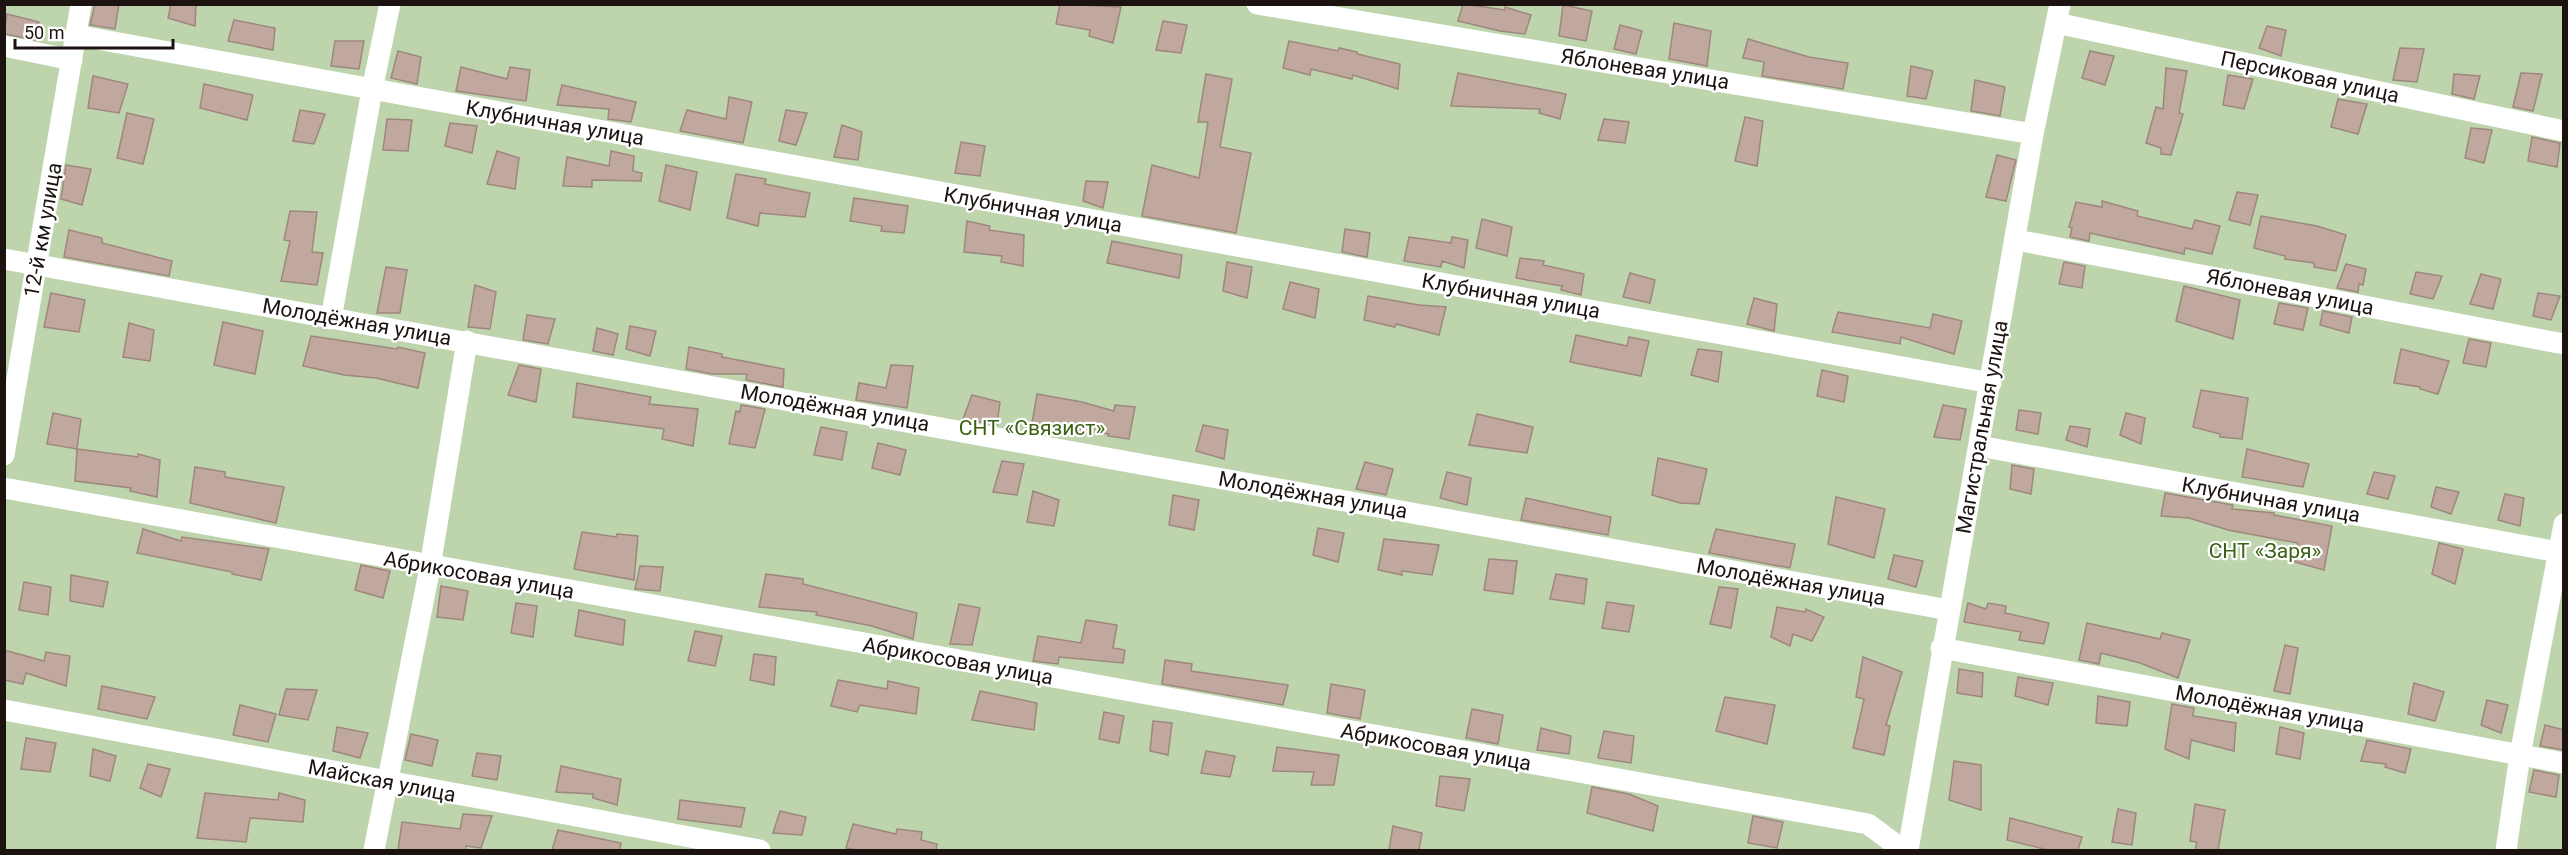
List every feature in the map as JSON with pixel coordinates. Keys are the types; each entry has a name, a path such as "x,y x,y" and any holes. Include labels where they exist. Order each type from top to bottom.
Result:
{"street":[{"name":"12-й км улица","path":"5,452 81,4"},
{"path":"331,319 372,90 390,4"},
{"name":"Яблоневая улица","path":"1257,4 2033,134"},
{"name":"Магистральная улица","path":"1905,850 1980,446 2033,134 2058,14"},
{"name":"Персиковая улица","path":"2058,14 2564,130"},
{"name":"Клубничная улица","path":"75,35 1991,382"},
{"path":"4,46 72,60"},
{"name":"Яблоневая улица","path":"2016,240 2564,344"},
{"name":"Молодёжная улица","path":"4,259 1948,610"},
{"path":"374,850 430,567 467,341"},
{"name":"Клубничная улица","path":"1980,446 2561,553"},
{"name":"Абрикосовая улица","path":"4,488 430,567 1868,824 1905,850"},
{"path":"2506,850 2520,755 2561,553 2564,524"},
{"name":"Молодёжная улица","path":"1941,648 2564,763"},
{"name":"Майская улица","path":"4,710 760,850"}],"green space":[{"name":"СНТ «Связист»","path":"5,5 2563,5 2563,850 5,850"}],"building":[{"path":"95,4 119,4 115,29 90,25"},
{"path":"171,4 196,4 195,26 168,18"},
{"path":"1060,4 1121,7 1113,43 1089,36 1090,30 1056,24"},
{"path":"1463,4 1505,10 1505,7 1531,15 1525,34 1500,31 1458,21"},
{"path":"1563,5 1592,11 1586,41 1559,36"},
{"path":"7,14 39,22 36,40 4,34"},
{"path":"234,20 275,28 273,50 228,41"},
{"path":"1163,21 1187,25 1181,53 1156,50"},
{"path":"1674,23 1711,31 1707,66 1669,59"},
{"path":"1620,25 1642,31 1636,54 1614,49"},
{"path":"2267,26 2286,30 2281,56 2259,48"},
{"path":"1748,39 1809,57 1848,63 1843,89 1762,76 1764,62 1743,58"},
{"path":"335,41 364,41 359,69 331,66"},
{"path":"1289,41 1338,51 1339,48 1400,64 1398,89 1353,75 1352,79 1311,69 1310,75 1283,68"},
{"path":"2400,48 2424,49 2417,82 2393,80"},
{"path":"398,51 421,57 417,84 391,78"},
{"path":"2090,51 2114,56 2105,85 2082,78"},
{"path":"1911,66 1933,71 1926,99 1907,96"},
{"path":"461,67 507,79 510,67 530,70 526,101 456,91"},
{"path":"2166,68 2187,71 2179,113 2183,114 2171,155 2161,154 2161,148 2146,143 2156,107 2163,109"},
{"path":"1458,73 1566,94 1560,119 1539,113 1540,109 1451,106"},
{"path":"2521,73 2542,74 2533,111 2513,107"},
{"path":"1206,74 1232,79 1220,147 1251,153 1236,233 1142,216 1152,165 1199,178 1208,122 1198,122"},
{"path":"2454,74 2480,76 2474,99 2452,94"},
{"path":"2228,75 2253,79 2244,109 2223,105"},
{"path":"93,76 128,84 119,113 88,108"},
{"path":"1975,80 2005,87 2000,116 1971,111"},
{"path":"204,84 253,95 247,120 200,108"},
{"path":"562,85 636,102 631,122 608,119 609,109 557,105"},
{"path":"729,97 752,102 743,143 680,131 687,110 726,119"},
{"path":"2338,99 2367,104 2358,134 2331,127"},
{"path":"300,110 325,114 314,144 293,141"},
{"path":"786,110 807,113 796,145 779,141"},
{"path":"127,113 154,119 143,164 117,158"},
{"path":"1745,117 1763,121 1757,166 1735,161"},
{"path":"387,119 412,120 408,151 383,150"},
{"path":"1604,119 1629,122 1625,143 1598,140"},
{"path":"450,123 477,126 472,153 445,146"},
{"path":"842,125 862,132 858,160 834,157"},
{"path":"2471,128 2492,130 2484,163 2465,158"},
{"path":"2532,137 2560,143 2557,167 2528,161"},
{"path":"961,142 985,146 980,176 955,173"},
{"path":"497,151 519,158 515,189 487,184"},
{"path":"611,151 634,156 633,171 642,173 641,181 592,180 592,187 563,186 567,157 609,166"},
{"path":"1997,155 2016,160 2006,201 1986,197"},
{"path":"66,165 91,169 82,205 61,199"},
{"path":"666,165 697,172 690,210 659,201"},
{"path":"736,174 766,179 765,184 810,193 805,217 760,213 758,226 727,218"},
{"path":"1086,181 1108,182 1103,208 1083,201"},
{"path":"2237,192 2258,195 2250,225 2229,220"},
{"path":"854,198 908,206 904,233 881,231 882,226 850,221"},
{"path":"2102,201 2138,211 2137,216 2192,229 2195,220 2220,226 2212,254 2185,248 2184,254 2090,233 2089,241 2070,237 2072,228 2069,227 2076,202 2102,207"},
{"path":"290,211 317,212 312,252 323,253 317,285 281,281 290,241 284,240"},
{"path":"2261,216 2317,226 2346,235 2336,271 2314,267 2314,263 2285,259 2285,256 2254,248"},
{"path":"1482,219 1512,227 1507,256 1476,248"},
{"path":"967,221 990,226 989,230 1024,235 1023,266 1001,262 1002,256 964,252"},
{"path":"1345,229 1370,233 1367,257 1342,252"},
{"path":"69,230 102,238 102,243 172,261 169,276 64,257"},
{"path":"1409,237 1451,243 1452,237 1468,240 1464,268 1442,261 1441,267 1404,261"},
{"path":"1112,241 1182,255 1179,278 1107,263"},
{"path":"1520,258 1544,261 1543,265 1584,274 1581,295 1561,290 1562,286 1516,278"},
{"path":"1227,262 1252,267 1247,298 1223,291"},
{"path":"2064,262 2085,266 2082,288 2059,284"},
{"path":"2346,264 2366,269 2363,285 2359,284 2358,292 2337,288"},
{"path":"386,267 407,270 400,313 377,313"},
{"path":"2416,272 2442,276 2433,299 2410,294"},
{"path":"1630,273 1655,280 1650,303 1623,297"},
{"path":"2481,274 2501,279 2493,309 2470,304"},
{"path":"1290,282 1319,289 1315,318 1283,309"},
{"path":"475,285 496,292 490,329 468,327"},
{"path":"2184,286 2240,300 2233,339 2176,321"},
{"path":"51,293 85,300 79,332 44,327"},
{"path":"2538,293 2560,296 2551,320 2533,316"},
{"path":"1368,296 1446,307 1439,335 1396,324 1395,327 1364,320"},
{"path":"1754,298 1777,304 1774,331 1747,324"},
{"path":"2279,303 2308,308 2303,330 2274,324"},
{"path":"2323,311 2352,317 2349,333 2320,325"},
{"path":"1838,312 1930,328 1933,314 1962,321 1954,354 1901,337 1900,344 1832,332"},
{"path":"527,315 555,319 548,344 523,340"},
{"path":"223,322 263,331 255,374 214,365"},
{"path":"129,323 154,330 150,361 123,357"},
{"path":"630,326 656,331 650,356 626,349"},
{"path":"597,328 618,334 613,355 593,351"},
{"path":"1576,335 1627,346 1629,337 1649,341 1641,376 1570,362"},
{"path":"311,336 397,349 398,347 425,353 418,388 376,378 344,375 303,366"},
{"path":"2469,339 2491,343 2486,367 2463,363"},
{"path":"689,347 722,354 722,357 784,369 783,387 746,380 747,374 712,374 686,369"},
{"path":"1698,349 1722,352 1718,382 1691,375"},
{"path":"2401,349 2449,361 2438,394 2420,389 2420,387 2394,383"},
{"path":"519,365 541,369 536,402 508,395"},
{"path":"891,365 913,366 907,408 856,400 859,383 886,388"},
{"path":"1822,370 1848,376 1844,402 1817,396"},
{"path":"577,383 651,397 649,404 698,409 693,446 662,439 664,429 573,417"},
{"path":"2201,390 2248,398 2242,439 2220,437 2220,434 2193,427"},
{"path":"1037,394 1082,402 1114,411 1115,405 1135,407 1129,439 1108,436 1109,434 1076,431 1076,427 1032,423"},
{"path":"972,395 1000,402 997,425 963,419"},
{"path":"741,405 765,409 755,448 729,444 736,411 740,412"},
{"path":"1943,405 1966,409 1960,440 1934,437"},
{"path":"2019,410 2041,413 2038,434 2016,430"},
{"path":"53,413 81,419 77,449 47,444"},
{"path":"2126,413 2145,418 2141,444 2120,435"},
{"path":"1477,414 1533,427 1527,453 1469,445"},
{"path":"1203,425 1228,430 1224,459 1196,451"},
{"path":"2070,426 2090,429 2087,447 2066,440"},
{"path":"821,427 847,432 842,460 814,455"},
{"path":"878,443 906,450 900,475 872,468"},
{"path":"77,449 138,457 138,454 160,460 157,497 130,491 131,488 75,481"},
{"path":"2247,449 2309,464 2303,487 2242,477"},
{"path":"1658,458 1707,469 1699,504 1680,503 1652,495"},
{"path":"1002,461 1024,464 1017,495 993,492"},
{"path":"1365,462 1393,469 1386,495 1356,489"},
{"path":"2012,465 2034,469 2031,494 2010,489"},
{"path":"195,467 225,472 225,477 284,487 276,523 190,503"},
{"path":"1447,472 1471,478 1467,505 1440,498"},
{"path":"2374,472 2395,476 2388,499 2367,494"},
{"path":"2436,487 2459,492 2451,514 2431,507"},
{"path":"1033,491 1059,500 1054,526 1027,522"},
{"path":"2165,493 2233,505 2232,509 2274,513 2274,515 2332,526 2324,570 2295,562 2298,543 2228,530 2189,518 2161,516"},
{"path":"2505,494 2524,498 2520,526 2498,520"},
{"path":"1173,495 1199,500 1194,530 1169,525"},
{"path":"1836,497 1885,509 1874,558 1828,544"},
{"path":"1526,498 1611,517 1608,535 1521,520"},
{"path":"1318,528 1344,533 1338,562 1313,555"},
{"path":"143,529 181,541 182,537 269,549 261,580 137,553"},
{"path":"1716,529 1795,544 1790,568 1709,553"},
{"path":"582,532 616,537 617,534 638,536 634,580 574,569"},
{"path":"1384,539 1439,545 1432,575 1402,571 1402,575 1378,570"},
{"path":"2439,543 2463,549 2455,584 2432,574"},
{"path":"1894,555 1923,561 1916,587 1888,579"},
{"path":"1489,559 1517,561 1513,594 1484,590"},
{"path":"361,565 390,571 383,598 355,590"},
{"path":"640,566 663,567 660,591 635,589"},
{"path":"766,574 803,579 803,584 917,613 913,639 872,626 816,615 817,612 759,607"},
{"path":"1556,574 1587,579 1584,604 1550,599"},
{"path":"71,575 108,582 103,607 70,601"},
{"path":"24,582 51,587 48,615 19,610"},
{"path":"441,586 468,591 463,620 437,617"},
{"path":"1719,587 1738,589 1731,628 1710,624"},
{"path":"1607,602 1634,606 1629,632 1602,628"},
{"path":"516,603 537,606 533,637 511,633"},
{"path":"1968,603 1986,609 1988,603 2006,606 2005,613 2049,623 2044,644 2019,640 2021,632 1964,622"},
{"path":"959,604 980,608 972,645 950,644"},
{"path":"1777,607 1805,612 1806,609 1824,617 1812,641 1793,634 1790,646 1771,637"},
{"path":"579,610 625,620 623,645 575,636"},
{"path":"1086,620 1117,625 1113,648 1125,650 1123,663 1059,657 1058,664 1033,661 1038,636 1081,643"},
{"path":"2087,623 2160,639 2162,633 2190,640 2178,678 2140,663 2101,653 2099,664 2079,660"},
{"path":"695,631 722,636 715,666 688,661"},
{"path":"2285,645 2298,648 2290,694 2274,691"},
{"path":"4,650 44,661 46,652 70,656 66,686 26,673 23,684 4,680"},
{"path":"754,654 776,657 774,685 750,680"},
{"path":"1863,657 1902,672 1886,725 1890,726 1884,755 1853,748 1864,699 1856,697"},
{"path":"1165,660 1192,664 1191,671 1288,685 1283,705 1162,684"},
{"path":"1959,669 1983,673 1982,697 1957,693"},
{"path":"2018,677 2053,683 2048,705 2015,696"},
{"path":"838,680 887,689 888,681 919,688 916,714 860,705 857,712 831,706"},
{"path":"2414,683 2444,692 2435,721 2408,714"},
{"path":"1331,684 1365,690 1360,719 1327,713"},
{"path":"102,686 155,697 147,719 98,709"},
{"path":"286,689 317,690 308,720 279,715"},
{"path":"980,691 1037,703 1034,730 972,720"},
{"path":"2098,696 2130,702 2127,726 2096,723"},
{"path":"1725,697 1775,705 1767,744 1716,731"},
{"path":"2487,700 2508,705 2501,733 2481,725"},
{"path":"2172,704 2194,708 2193,716 2236,723 2234,751 2191,740 2189,759 2165,749"},
{"path":"240,705 276,714 268,742 233,735"},
{"path":"1472,709 1503,715 1498,744 1466,738"},
{"path":"1104,712 1124,716 1119,743 1099,739"},
{"path":"1153,721 1172,723 1168,755 1150,751"},
{"path":"2545,725 2564,730 2564,750 2540,746"},
{"path":"337,727 368,733 360,758 333,751"},
{"path":"2280,727 2304,733 2300,759 2276,754"},
{"path":"1541,728 1571,736 1569,754 1537,750"},
{"path":"1604,731 1634,736 1631,763 1598,758"},
{"path":"411,734 438,740 432,766 405,760"},
{"path":"26,738 56,743 50,772 21,769"},
{"path":"2367,740 2411,749 2405,773 2385,767 2386,764 2361,761"},
{"path":"1277,747 1339,755 1334,785 1311,785 1314,772 1273,771"},
{"path":"93,749 116,756 110,781 90,776"},
{"path":"1206,751 1235,756 1230,777 1201,773"},
{"path":"477,753 501,756 497,780 472,776"},
{"path":"1954,761 1981,765 1981,810 1949,800"},
{"path":"148,764 170,769 161,797 140,788"},
{"path":"561,766 621,779 617,805 593,798 593,794 556,792"},
{"path":"2534,770 2559,775 2556,797 2529,792"},
{"path":"1440,776 1470,779 1464,811 1436,806"},
{"path":"1592,787 1629,794 1658,806 1653,831 1587,813"},
{"path":"205,793 278,800 279,793 305,800 303,822 250,818 246,842 197,838"},
{"path":"680,800 745,808 741,827 678,819"},
{"path":"2195,804 2225,810 2218,850 2195,850 2197,842 2190,841"},
{"path":"2118,809 2136,813 2132,845 2112,842"},
{"path":"780,811 806,817 802,835 773,833"},
{"path":"463,814 492,816 481,848 466,846 466,850 398,850 402,822 460,829"},
{"path":"1753,816 1783,822 1777,848 1748,843"},
{"path":"2010,818 2082,837 2078,850 2048,850 2007,840"},
{"path":"853,824 896,834 897,829 922,832 921,840 937,844 936,850 846,848"},
{"path":"1393,826 1422,833 1419,850 1389,850"},
{"path":"558,830 621,843 620,850 552,850"}],"park label":[{"name":"СНТ «Заря»","path":"2265,551"}]}
